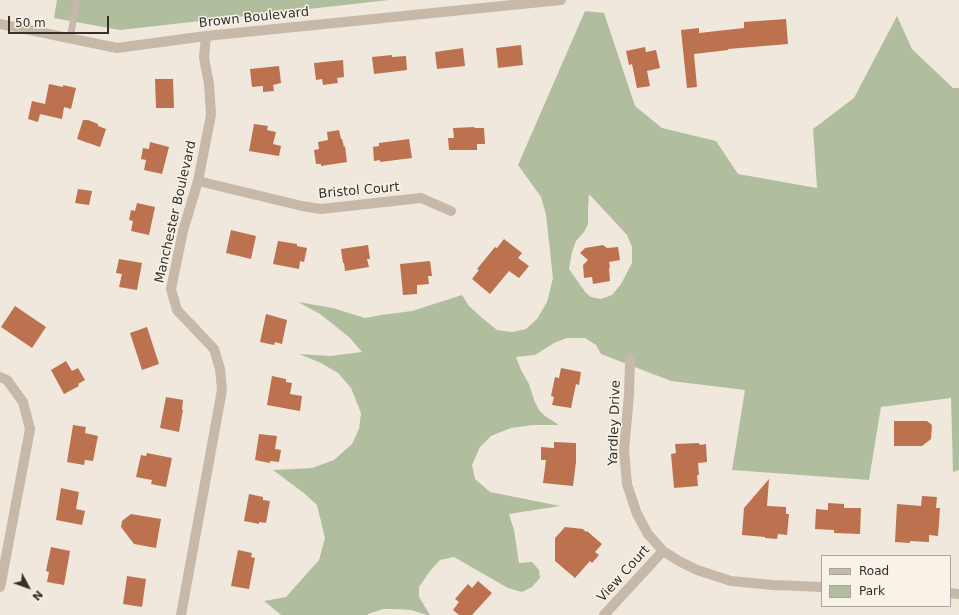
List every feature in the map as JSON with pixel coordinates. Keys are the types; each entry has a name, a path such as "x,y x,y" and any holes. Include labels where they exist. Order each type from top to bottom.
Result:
{"street":[{"name":"Brown Boulevard","path":"0,24 117,48 206,36 561,0"},
{"name":"Manchester Boulevard","path":"181,615 222,390 220,369 214,349 177,310 171,289 183,231 198,181 211,115 209,84 204,58 206,36"},
{"name":"Bristol Court","path":"198,181 302,206 321,209 421,198 451,211"},
{"name":"Yardley Drive","path":"630,360 629,396 624,450 627,484 637,514 648,534 663,551 696,570 732,581 773,585 821,587"},
{"path":"0,377 6,380 23,402 30,429 2,583 0,587"},
{"name":"View Court","path":"604,615 663,551"}],"lane":[{"path":"70,39 77,0"}],"green space":[{"path":"57,0 389,0 120,30 54,18"},
{"path":"585,11 604,13 635,106 662,128 716,141 738,174 817,188 813,129 854,98 897,16 912,49 953,88 959,88 959,470 953,472 951,398 881,407 869,480 732,470 745,390 671,381 601,354 596,345 585,338 567,338 554,343 535,355 516,357 539,410 559,425 533,425 511,428 491,436 480,447 472,465 475,479 490,492 560,506 509,514 514,530 519,563 532,562 539,570 540,578 532,587 522,592 508,588 454,557 440,560 419,587 419,597 430,615 411,610 383,609 368,615 281,615 264,601 286,597 319,560 325,538 317,505 273,470 312,468 334,460 352,444 359,429 361,413 351,388 338,373 321,363 299,354 330,356 362,352 349,337 320,314 298,302 333,308 365,318 412,311 462,295 469,306 497,330 512,332 526,329 537,319 547,302 553,278 546,215 541,197 518,165","holes":["589,194 627,235 632,247 632,263 621,284 612,295 601,299 591,297 586,293 569,269 572,252 576,241 584,232 588,224"]}],"building":[{"path":"786,19 788,44 728,49 694,54 697,87 687,88 681,30 699,28 699,33 744,28 744,22"},
{"path":"521,45 523,65 498,68 496,48"},
{"path":"645,47 646,52 656,50 660,68 647,71 650,86 637,88 632,64 629,65 626,51"},
{"path":"463,48 465,66 437,69 435,52"},
{"path":"392,55 392,57 406,56 407,70 374,74 372,57"},
{"path":"343,60 344,77 337,78 338,83 323,85 322,79 316,80 314,63"},
{"path":"279,66 281,83 273,85 274,91 263,92 263,86 252,87 250,69"},
{"path":"155,79 173,79 174,108 156,108"},
{"path":"49,84 76,88 71,109 64,107 62,119 40,114 38,122 28,119 32,101 45,104"},
{"path":"83,120 88,120 106,129 100,147 77,139"},
{"path":"254,124 268,126 267,130 276,132 273,144 281,146 279,156 249,151"},
{"path":"475,127 474,128 484,128 485,144 477,144 477,150 449,150 448,138 454,138 453,128"},
{"path":"339,130 344,147 345,146 347,162 321,166 321,164 316,164 314,150 319,149 318,142 328,140 327,132"},
{"path":"409,139 412,158 380,162 380,160 374,161 373,147 379,146 379,143"},
{"path":"150,142 169,147 162,174 144,170 146,160 141,159 143,148 149,149"},
{"path":"78,189 92,191 89,205 75,203"},
{"path":"137,203 155,207 149,235 131,231 133,221 129,220 131,210 135,211"},
{"path":"231,230 256,236 251,259 226,253"},
{"path":"504,239 522,253 518,258 529,266 519,278 509,271 490,294 472,279 479,270 477,269 495,247 497,248"},
{"path":"278,241 297,244 297,246 307,248 304,262 300,261 299,269 273,264"},
{"path":"368,245 370,259 367,259 369,267 345,271 341,249"},
{"path":"603,245 607,248 618,247 620,260 609,262 610,281 593,284 592,277 584,278 583,265 588,260 580,253 585,248"},
{"path":"119,259 142,263 137,290 119,287 122,274 116,273"},
{"path":"430,261 432,276 428,276 429,284 417,285 417,294 403,295 400,264"},
{"path":"15,306 46,327 32,348 1,327"},
{"path":"266,314 287,320 282,344 275,342 274,345 260,342"},
{"path":"147,327 159,364 142,370 130,333"},
{"path":"66,361 72,371 78,368 85,380 78,384 79,386 64,394 51,370"},
{"path":"561,368 581,372 579,385 576,384 571,408 552,405 554,397 551,396 555,377 559,378"},
{"path":"272,376 286,379 286,382 292,383 290,394 302,396 300,411 267,405"},
{"path":"166,397 183,400 183,410 179,432 160,428"},
{"path":"894,421 927,421 932,425 931,439 922,446 894,446"},
{"path":"73,425 86,427 85,433 98,436 93,461 85,460 84,465 67,462"},
{"path":"259,434 277,436 275,449 281,450 279,462 270,461 270,463 255,460"},
{"path":"554,442 576,443 576,462 573,486 543,483 546,460 541,460 541,447 554,448"},
{"path":"699,443 700,445 706,444 707,462 698,463 698,486 674,488 671,454 676,453 675,444"},
{"path":"147,453 172,458 166,487 151,484 152,480 136,477 141,455 146,456"},
{"path":"769,479 767,506 786,507 786,514 789,514 787,535 778,534 777,539 742,535 744,508"},
{"path":"61,488 79,492 76,509 85,511 82,525 56,520"},
{"path":"249,494 263,497 263,500 270,501 266,523 259,522 259,524 244,521"},
{"path":"922,496 937,497 936,508 940,508 938,536 929,535 929,542 895,542 897,504 921,506"},
{"path":"828,503 844,504 844,508 861,508 860,534 834,533 834,530 815,529 816,509 828,510"},
{"path":"131,514 161,519 156,548 134,544 121,527 122,521"},
{"path":"565,527 583,529 602,544 595,552 599,555 592,563 590,561 575,578 555,561 555,538"},
{"path":"51,547 70,551 64,585 47,582 49,572 46,571"},
{"path":"238,550 252,553 251,557 255,558 249,589 231,586"},
{"path":"127,576 146,579 142,607 123,604"},
{"path":"478,581 492,593 472,615 459,615 453,610 459,602 455,599 468,584 472,588"}]}
